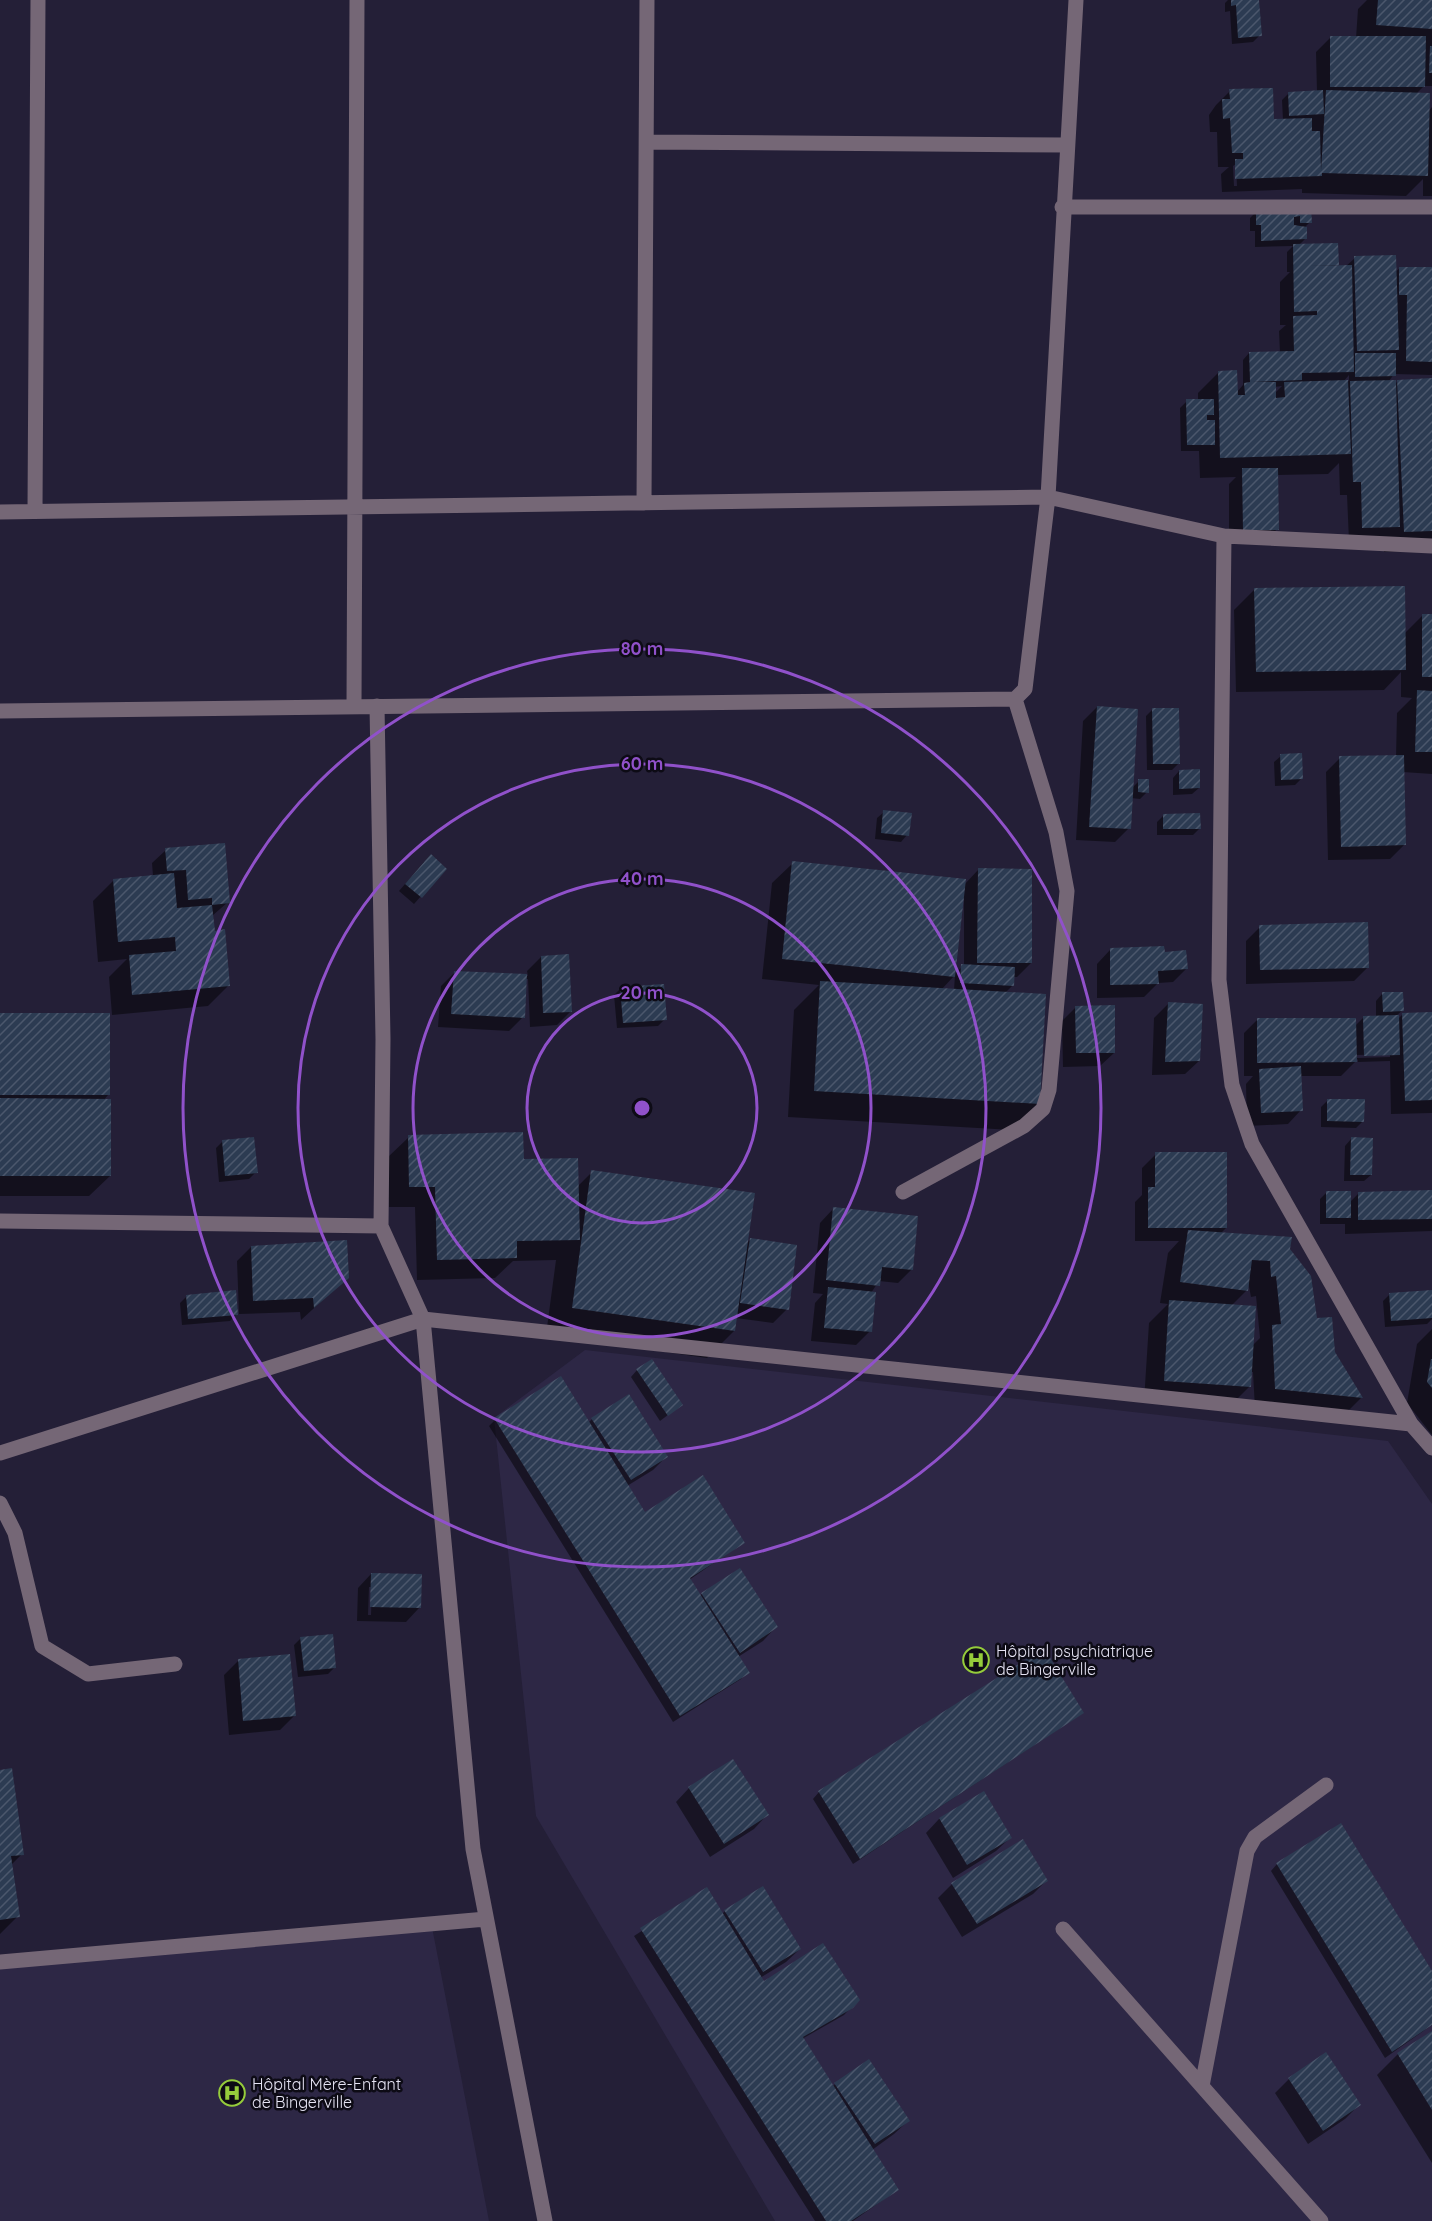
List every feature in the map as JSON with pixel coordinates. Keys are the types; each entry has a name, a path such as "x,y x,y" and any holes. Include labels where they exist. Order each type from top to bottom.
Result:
{"street":[{"path":"35,511 38,0"},
{"path":"354,706 357,0"},
{"path":"644,503 647,0"},
{"path":"1016,699 1025,688 1048,497 1062,207 1076,0"},
{"path":"646,142 1066,145"},
{"path":"1062,207 1432,207"},
{"path":"0,512 1048,497 1224,536 1432,546"},
{"path":"1224,536 1220,980 1232,1085 1252,1144 1411,1424 1432,1448"},
{"path":"0,711 1016,699"},
{"path":"903,1192 1024,1126 1043,1109 1048,1090 1067,891 1056,832 1016,699"},
{"path":"377,706 383,1039 381,1226 423,1320 473,1849 545,2221"},
{"path":"0,1221 381,1226"},
{"path":"0,1454 423,1320 1411,1424"},
{"path":"0,1503 15,1533 42,1646 88,1674 175,1664"},
{"path":"1202,2086 1247,1851 1255,1837 1326,1785"},
{"path":"0,1962 486,1919"},
{"path":"1063,1929 1321,2221"}],"shaded area":[{"name":"Hôpital psychiatrique de Bingerville","path":"585,1350 1388,1441 1432,1504 1432,2221 775,2221 536,1816 494,1418"},
{"name":"Hôpital Mère-Enfant de Bingerville","path":"431,1922 489,2221 0,2221 0,1965"}],"building":[{"path":"1231,0 1259,0 1262,36 1238,38 1236,5 1231,6"},
{"path":"1378,0 1432,0 1432,29 1376,25"},
{"path":"1330,36 1426,36 1425,87 1330,87"},
{"path":"1430,46 1432,46 1432,73 1429,73"},
{"path":"1273,88 1274,119 1312,118 1312,131 1320,131 1321,171 1326,90 1430,93 1428,176 1322,173 1322,176 1235,179 1235,159 1243,159 1243,153 1232,153 1230,118 1223,119 1222,99 1230,99 1229,89"},
{"path":"1323,90 1324,114 1289,116 1288,92"},
{"path":"1311,208 1312,223 1300,223 1300,216 1294,217 1294,225 1307,227 1307,239 1261,241 1261,225 1256,225 1256,210"},
{"path":"1338,243 1339,265 1308,266 1352,265 1354,372 1302,373 1302,380 1252,382 1276,382 1276,398 1285,397 1284,382 1348,380 1351,454 1220,458 1218,371 1237,370 1238,395 1245,395 1244,383 1250,382 1249,352 1294,351 1293,316 1317,315 1317,311 1294,312 1293,244"},
{"path":"1396,255 1399,350 1357,351 1354,256"},
{"path":"1399,267 1432,267 1432,362 1406,361 1407,295 1399,295"},
{"path":"1355,353 1396,353 1396,376 1355,377"},
{"path":"1432,378 1432,531 1404,532 1397,380"},
{"path":"1396,380 1400,527 1362,528 1361,482 1353,482 1350,381"},
{"path":"1186,399 1214,399 1214,415 1207,415 1207,420 1215,420 1215,445 1187,445"},
{"path":"1242,468 1278,468 1279,530 1243,530"},
{"path":"1405,586 1406,670 1256,672 1254,588"},
{"path":"1422,614 1432,614 1432,677 1422,677"},
{"path":"1417,690 1432,691 1432,752 1415,752"},
{"path":"1097,706 1138,709 1131,829 1089,827"},
{"path":"1152,708 1179,708 1180,764 1153,764"},
{"path":"1302,753 1303,779 1281,780 1280,754"},
{"path":"1404,755 1406,845 1341,847 1339,756"},
{"path":"1200,769 1200,788 1179,789 1179,770"},
{"path":"1138,779 1149,779 1149,793 1138,792"},
{"path":"883,810 912,813 909,836 881,833"},
{"path":"1200,813 1201,829 1163,829 1163,814"},
{"path":"225,843 230,903 212,905 212,898 188,900 186,870 167,871 165,848"},
{"path":"431,854 447,869 422,898 405,884"},
{"path":"792,861 966,879 955,977 782,959"},
{"path":"978,868 1032,869 1032,963 977,963"},
{"path":"174,873 177,908 212,905 215,931 225,929 230,986 132,995 129,955 176,951 175,937 118,942 113,879"},
{"path":"1368,922 1369,968 1260,970 1259,925"},
{"path":"1164,946 1165,952 1186,950 1188,969 1158,971 1159,984 1110,985 1110,948"},
{"path":"569,954 572,1012 543,1013 541,956"},
{"path":"961,964 1015,967 1014,986 960,983"},
{"path":"454,971 527,974 525,1018 451,1014"},
{"path":"820,981 1046,994 1040,1104 814,1091"},
{"path":"664,984 667,1020 623,1023 620,987"},
{"path":"1382,992 1403,992 1404,1011 1383,1012"},
{"path":"1168,1002 1203,1004 1200,1061 1165,1062"},
{"path":"1115,1005 1115,1053 1076,1053 1075,1006"},
{"path":"1432,1012 1432,1100 1405,1101 1402,1013"},
{"path":"0,1013 110,1013 110,1095 0,1095"},
{"path":"1399,1015 1400,1055 1364,1056 1363,1016"},
{"path":"1257,1018 1356,1018 1357,1062 1257,1063"},
{"path":"1301,1066 1303,1111 1261,1113 1259,1069"},
{"path":"0,1098 111,1099 111,1176 0,1176"},
{"path":"1327,1099 1365,1099 1364,1122 1327,1121"},
{"path":"523,1132 524,1159 578,1158 580,1240 517,1241 517,1258 437,1260 435,1187 409,1187 408,1135"},
{"path":"254,1137 258,1173 225,1176 222,1140"},
{"path":"1351,1137 1373,1138 1372,1175 1350,1175"},
{"path":"1155,1152 1227,1152 1227,1228 1148,1228 1148,1187 1155,1187"},
{"path":"591,1170 755,1193 735,1331 572,1308"},
{"path":"1432,1190 1432,1219 1358,1220 1358,1192"},
{"path":"1326,1191 1351,1191 1351,1218 1326,1218"},
{"path":"833,1207 918,1216 913,1270 882,1267 880,1286 826,1280"},
{"path":"1188,1230 1292,1237 1290,1249 1311,1276 1317,1318 1332,1317 1335,1352 1363,1398 1275,1389 1272,1325 1281,1324 1276,1276 1271,1277 1270,1261 1252,1260 1248,1291 1180,1282"},
{"path":"750,1238 797,1245 789,1310 740,1303"},
{"path":"347,1240 349,1278 314,1308 313,1298 253,1301 251,1246"},
{"path":"828,1287 876,1292 872,1332 824,1328"},
{"path":"236,1290 238,1315 188,1319 186,1295"},
{"path":"1432,1290 1432,1318 1391,1321 1389,1293"},
{"path":"1169,1300 1256,1306 1251,1387 1164,1381"},
{"path":"652,1359 683,1405 668,1416 636,1369"},
{"path":"1432,1359 1432,1388 1427,1382"},
{"path":"561,1376 645,1512 703,1475 745,1543 690,1578 750,1673 680,1716 494,1418"},
{"path":"629,1394 668,1457 631,1480 591,1418"},
{"path":"740,1568 778,1627 740,1653 701,1593"},
{"path":"371,1573 422,1574 421,1608 370,1607"},
{"path":"333,1634 336,1668 304,1671 300,1637"},
{"path":"1044,1648 1084,1713 860,1859 818,1791"},
{"path":"290,1654 296,1716 243,1721 238,1659"},
{"path":"733,1759 769,1815 724,1844 688,1787"},
{"path":"12,1768 24,1855 11,1856 20,1917 0,1920 0,1770"},
{"path":"984,1791 1012,1838 967,1865 939,1818"},
{"path":"1341,1823 1432,1971 1432,2025 1392,2052 1276,1863"},
{"path":"1023,1839 1048,1881 977,1924 951,1883"},
{"path":"763,1886 801,1949 763,1972 724,1910"},
{"path":"707,1887 764,1981 823,1943 860,2000 853,2008 803,2037 899,2190 851,2221 826,2221 640,1928"},
{"path":"1432,2031 1432,2110 1397,2053"},
{"path":"1326,2052 1361,2105 1323,2131 1288,2078"},
{"path":"869,2059 910,2121 875,2144 834,2083"}],"place":[{"name":"Hôpital psychiatrique de Bingerville","path":"976,1660"},
{"name":"Hôpital Mère-Enfant de Bingerville","path":"232,2093"}]}
